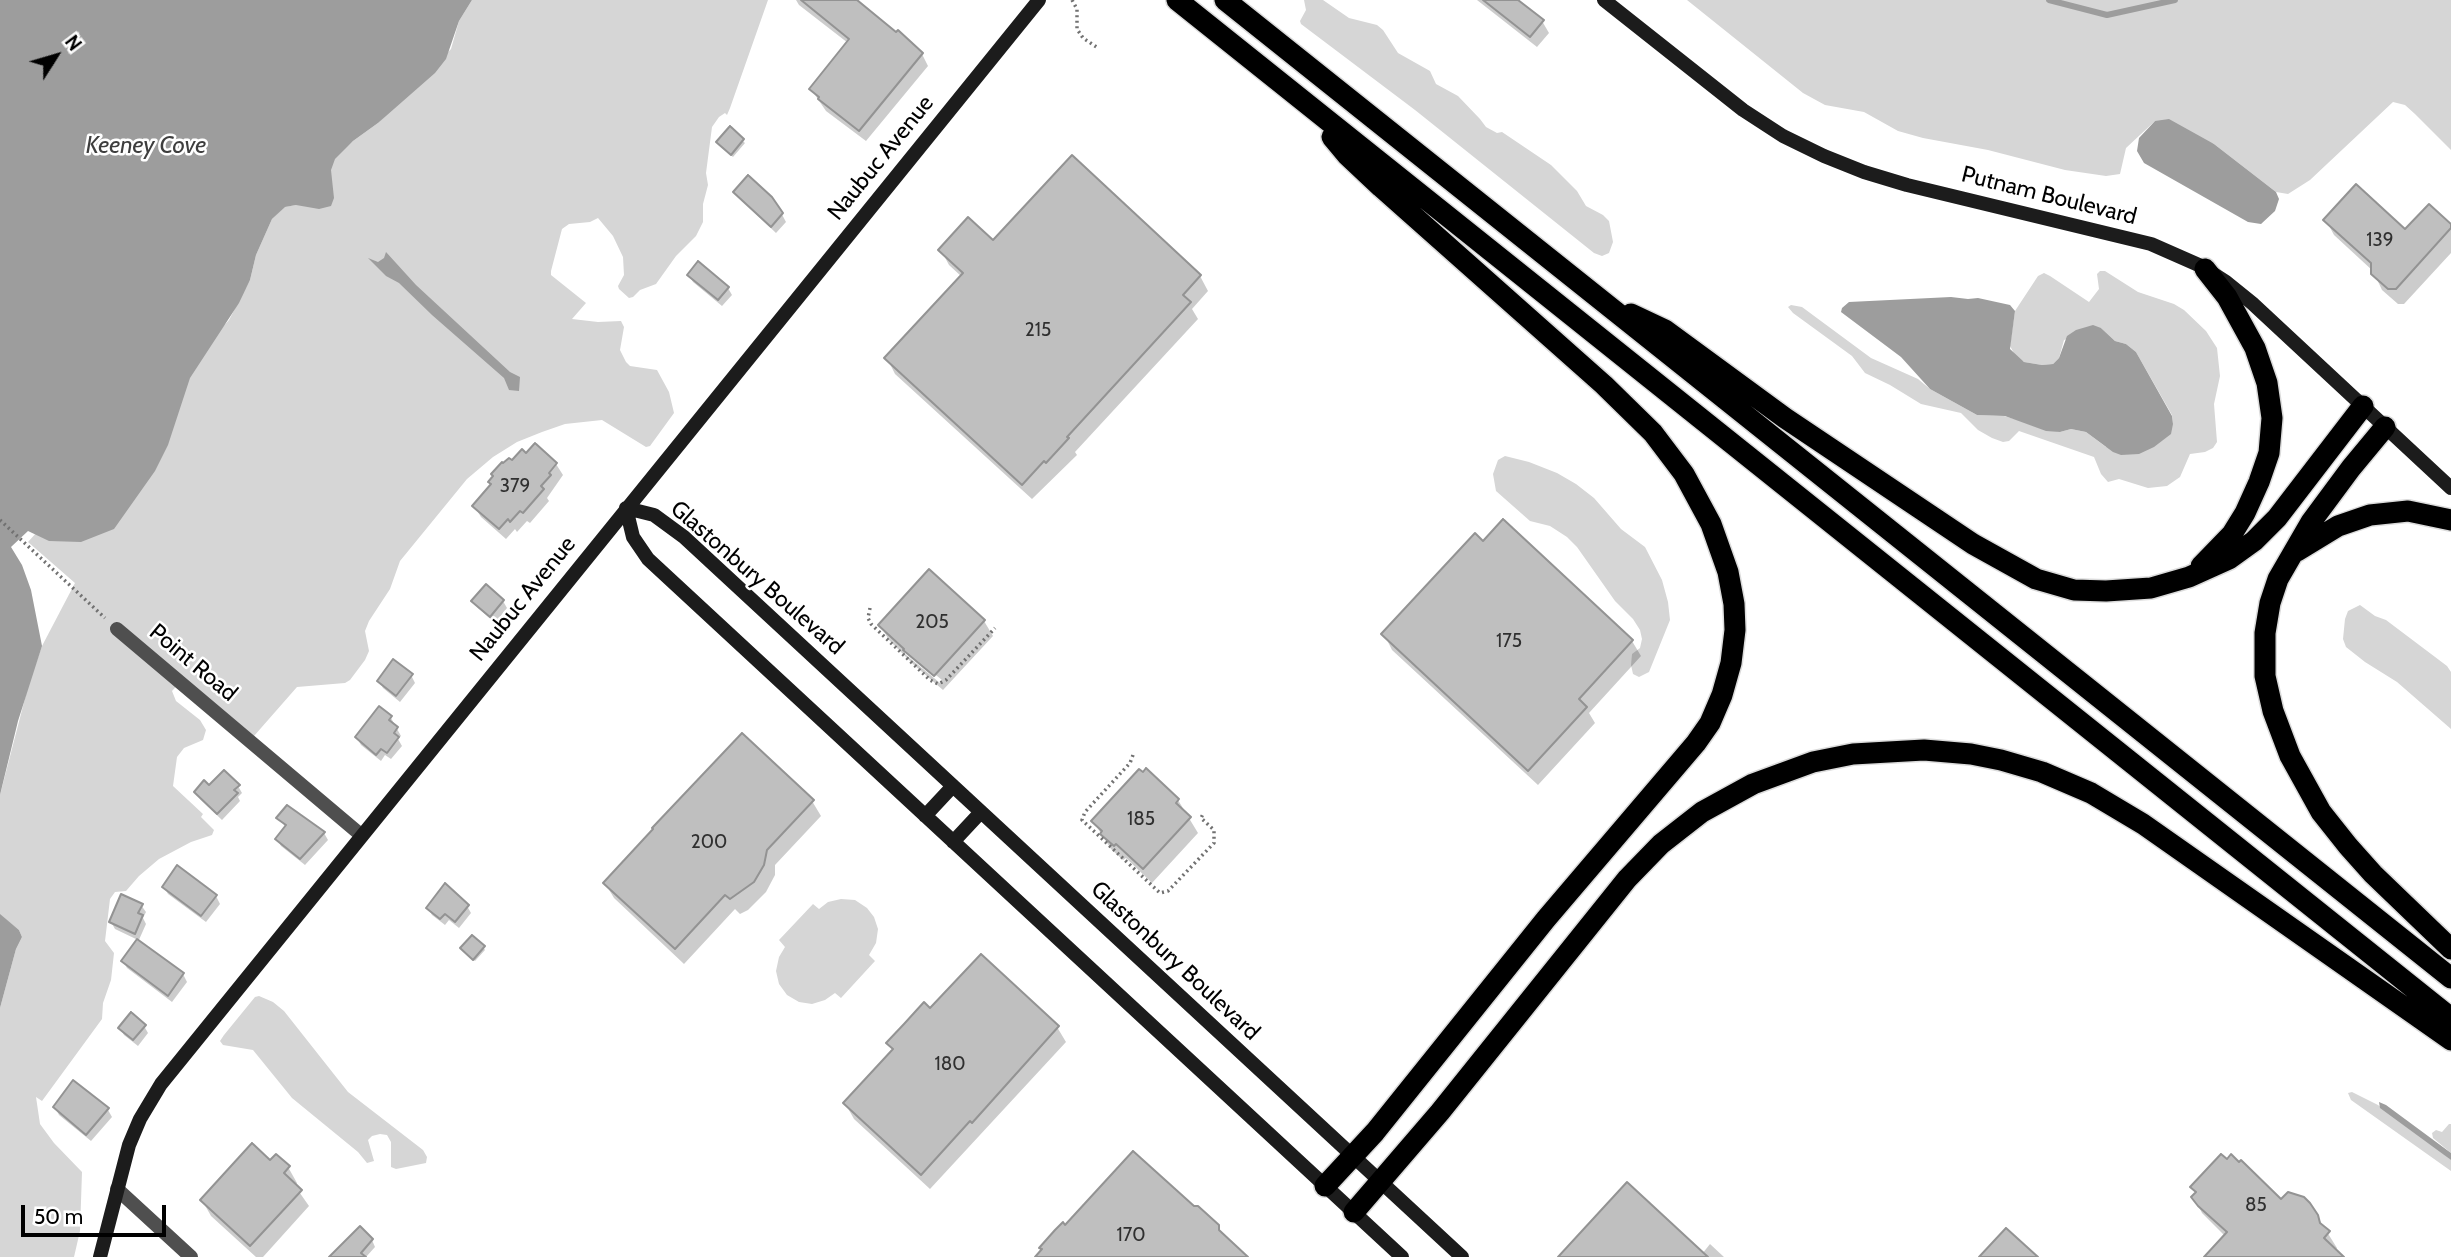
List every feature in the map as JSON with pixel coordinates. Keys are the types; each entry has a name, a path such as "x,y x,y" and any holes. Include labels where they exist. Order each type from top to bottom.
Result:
{"highway":[{"path":"1177,0 2451,1018"},
{"path":"1225,0 2451,978"},
{"path":"1316,112 1336,142 1360,168 1604,385 1653,433 1684,474 1711,524 1728,572 1735,612 1735,640 1729,675 1717,708 1702,734 1546,919 1353,1157 1325,1186"},
{"path":"2189,577 2217,551 2242,519 2263,470 2271,436 2270,401 2260,361 2242,321 2205,269"},
{"path":"1612,308 1665,330 1785,418 1994,557 2036,579 2074,590 2151,588 2189,577 2229,559 2263,533 2363,406"},
{"path":"2385,427 2327,500 2278,579 2270,603 2264,661 2273,711 2290,756 2321,812 2347,846 2451,948"},
{"path":"2290,556 2325,533 2370,515 2408,512 2451,520"},
{"path":"1354,1212 1440,1112 1627,880 1669,837 1702,812 1753,785 1813,762 1853,754 1924,750 1979,755 2042,772 2091,793 2143,824 2451,1040"}],"street":[{"name":"Naubuc Avenue","path":"100,1257 134,1132 161,1084 1039,0"},
{"name":"Putnam Boulevard","path":"1604,0 1743,110 1783,136 1824,156 1907,185 2151,244 2176,253 2205,269 2252,303 2451,488"},
{"name":"Glastonbury Boulevard","path":"626,508 653,515 675,529 1462,1257"},
{"path":"626,508 633,537 648,559 1402,1257"},
{"name":"Point Road","path":"117,629 361,835"},
{"path":"925,816 953,786"},
{"path":"953,842 981,812"},
{"path":"117,1189 191,1257"}],"path":[{"path":"1072,0 1077,9 1077,29 1098,48"},
{"name":"Point Road","path":"0,520 117,629"},
{"path":"870,608 868,618 871,624 930,680 938,684 946,680 995,628"},
{"path":"1133,755 1130,762 1085,812 1082,820 1162,894 1214,844 1214,830 1201,818 1203,814"}],"shaded area":[{"path":"472,0 768,0 727,115 725,113 719,117 712,127 703,222 696,236 676,256 656,284 629,298 618,286 624,275 623,257 613,236 598,218 590,222 569,224 562,229 551,271 551,275 586,303 572,319 621,321 624,327 620,350 626,362 630,366 657,370 669,392 674,413 650,446 646,447 602,420 565,424 517,442 493,457 467,479 400,561 390,589 365,631 369,651 350,680 345,683 297,687 254,736 184,678 172,691 176,701 200,720 206,730 203,740 184,748 177,757 173,786 203,814 201,817 214,830 212,835 191,842 159,859 126,891 115,892 110,899 105,941 114,953 102,1019 42,1101 36,1097 40,1124 82,1172 80,1231 74,1257 0,1257 0,1008 16,949 22,937 19,930 0,915 0,795 29,683 42,646 75,583 28,542 229,320 250,280 256,255 272,219 284,207 296,205 335,157 378,123 451,49 459,21"},
{"path":"1304,0 1323,0 1349,18 1377,25 1398,53 1430,71 1436,84 1458,96 1486,127 1497,133 1502,132 1551,165 1577,191 1586,206 1609,221 1613,242 1609,253 1602,256 1594,253 1415,110 1301,24 1306,10"},
{"path":"1687,0 2451,0 2451,150 2405,105 2393,102 2310,180 2288,194 2276,192 2214,144 2155,121 2126,148 2120,174 2106,176 2065,170 1988,150 1923,138 1898,131 1864,112 1825,105 1803,93"},
{"path":"2105,271 2138,292 2184,310 2206,331 2217,348 2220,376 2214,404 2217,442 2205,452 2190,454 2180,477 2167,486 2148,488 2119,479 2108,482 2101,474 2094,457 2019,431 2009,441 1992,438 1978,430 1961,413 1921,404 1865,373 1852,356 1788,307 1802,307 1871,358 1918,379 1930,389 1977,415 2004,416 2060,432 2071,429 2086,432 2106,447 2173,424 2172,415 2136,352 2126,344 2115,341 2101,328 2064,340 2059,358 2053,364 2024,362 2016,357 2010,346 2015,311 2038,276 2044,273 2050,276 2089,302 2099,289 2097,274"},
{"path":"1505,456 1557,473 1576,484 1594,498 1621,529 1645,547 1662,580 1670,620 1649,672 1639,677 1633,674 1632,654 1640,648 1640,630 1615,601 1577,547 1550,526 1530,521 1496,491 1493,474 1498,460"},
{"path":"2360,605 2386,620 2447,666 2451,672 2451,729 2397,682 2346,647 2343,639 2345,619 2348,611"},
{"path":"855,900 874,917 878,929 876,943 869,955 875,961 841,998 835,993 812,1004 799,1002 787,995 779,984 776,971 779,957 785,947 779,940 813,904 819,909 828,902"},
{"path":"259,996 284,1011 348,1092 423,1150 427,1157 426,1163 396,1169 391,1167 391,1142 387,1135 380,1134 368,1140 374,1161 367,1163 358,1152 292,1098 253,1050 223,1045 220,1041 224,1035 255,997"},
{"path":"2352,1092 2378,1105 2429,1142 2451,1160 2451,1171 2351,1100 2348,1093"},
{"path":"2449,1124 2451,1153 2433,1138 2432,1133 2436,1130 2442,1132"}],"water":[{"name":"Keeney Cove","path":"0,0 472,0 459,21 446,59 435,73 335,159 331,170 334,198 331,206 319,209 296,205 285,207 272,219 239,303 190,378 168,445 155,471 114,529 81,542 49,541 28,531 11,547 22,565 31,590 42,646 18,721 0,795"},
{"path":"2169,119 2214,144 2276,192 2279,199 2275,211 2261,224 2248,222 2144,163 2137,151 2139,138 2155,121"},
{"path":"386,252 416,285 510,372 520,377 519,391 509,390 504,378 368,258 378,262 384,258"},
{"path":"1978,298 2010,305 2015,311 2010,349 2024,362 2053,364 2059,358 2067,336 2093,325 2101,328 2115,341 2126,344 2136,352 2172,416 2171,434 2139,454 2121,455 2086,432 2071,429 2060,432 2046,431 2005,416 1977,415 1930,389 1901,357 1841,312 1849,302"},
{"path":"0,914 19,930 22,937 16,949 0,1008"},
{"path":"2379,1102 2451,1153 2451,1160 2380,1108"}],"building":[{"path":"801,0 857,0 896,32 898,30 923,53 859,131 809,89 849,39"},
{"path":"1483,0 1518,0 1544,20 1530,37"},
{"path":"730,126 744,139 731,155 716,142"},
{"path":"1072,155 1201,275 1183,295 1191,302 1046,463 1044,461 1022,485 884,358 963,273 938,250 968,217 993,240"},
{"path":"748,175 772,197 783,213 771,227 733,192"},
{"path":"2356,184 2405,229 2429,204 2451,224 2451,228 2396,289 2388,289 2371,274 2371,263 2323,220"},
{"path":"698,261 729,287 718,300 687,275"},
{"path":"535,443 557,463 541,486 544,489 523,513 520,511 510,522 508,519 499,529 472,506 491,484 488,482 493,476 491,474 502,462 509,458 512,460 522,449 526,453"},
{"path":"1503,519 1633,640 1579,699 1587,707 1528,771 1381,634 1475,533 1483,541"},
{"path":"929,569 985,620 934,676 878,625"},
{"path":"486,584 504,600 490,617 471,601"},
{"path":"393,659 413,674 396,696 377,681"},
{"path":"379,706 392,716 389,720 398,727 394,733 399,737 387,753 381,749 376,755 355,737"},
{"path":"742,733 814,800 767,850 764,865 754,882 730,899 725,895 675,949 603,883"},
{"path":"1146,768 1179,799 1176,803 1191,817 1143,869 1116,844 1114,846 1100,834 1102,831 1091,821 1139,769 1143,772"},
{"path":"224,770 240,785 234,790 238,793 217,814 194,792 204,780 209,785"},
{"path":"287,805 325,832 300,859 275,839 286,825 276,818"},
{"path":"177,865 217,895 201,916 162,887"},
{"path":"445,883 469,905 455,922 445,914 440,919 426,908"},
{"path":"121,894 143,904 138,913 143,915 135,934 109,922"},
{"path":"472,935 485,946 473,960 460,948"},
{"path":"137,939 184,973 168,996 121,961"},
{"path":"981,954 1059,1026 921,1175 843,1103 893,1049 886,1043 924,1002 930,1008"},
{"path":"131,1012 146,1025 133,1040 118,1028"},
{"path":"73,1080 109,1108 86,1135 53,1107"},
{"path":"252,1143 270,1160 276,1154 290,1166 284,1173 302,1190 250,1246 200,1200"},
{"path":"1133,1151 1219,1225 1219,1230 1248,1257 1035,1257 1042,1249 1039,1248 1055,1230 1063,1222 1065,1225"},
{"path":"2221,1154 2227,1159 2231,1154 2239,1162 2241,1160 2281,1199 2288,1192 2304,1197 2318,1215 2320,1223 2330,1231 2324,1238 2344,1257 2204,1257 2227,1232 2198,1206 2191,1197 2196,1192 2190,1187"},
{"path":"1627,1182 1708,1257 1558,1257"},
{"path":"360,1226 373,1239 361,1253 366,1257 329,1257"},
{"path":"2006,1228 2038,1257 1979,1257"}],"waterway":[{"path":"2049,0 2107,15 2175,0"}]}
